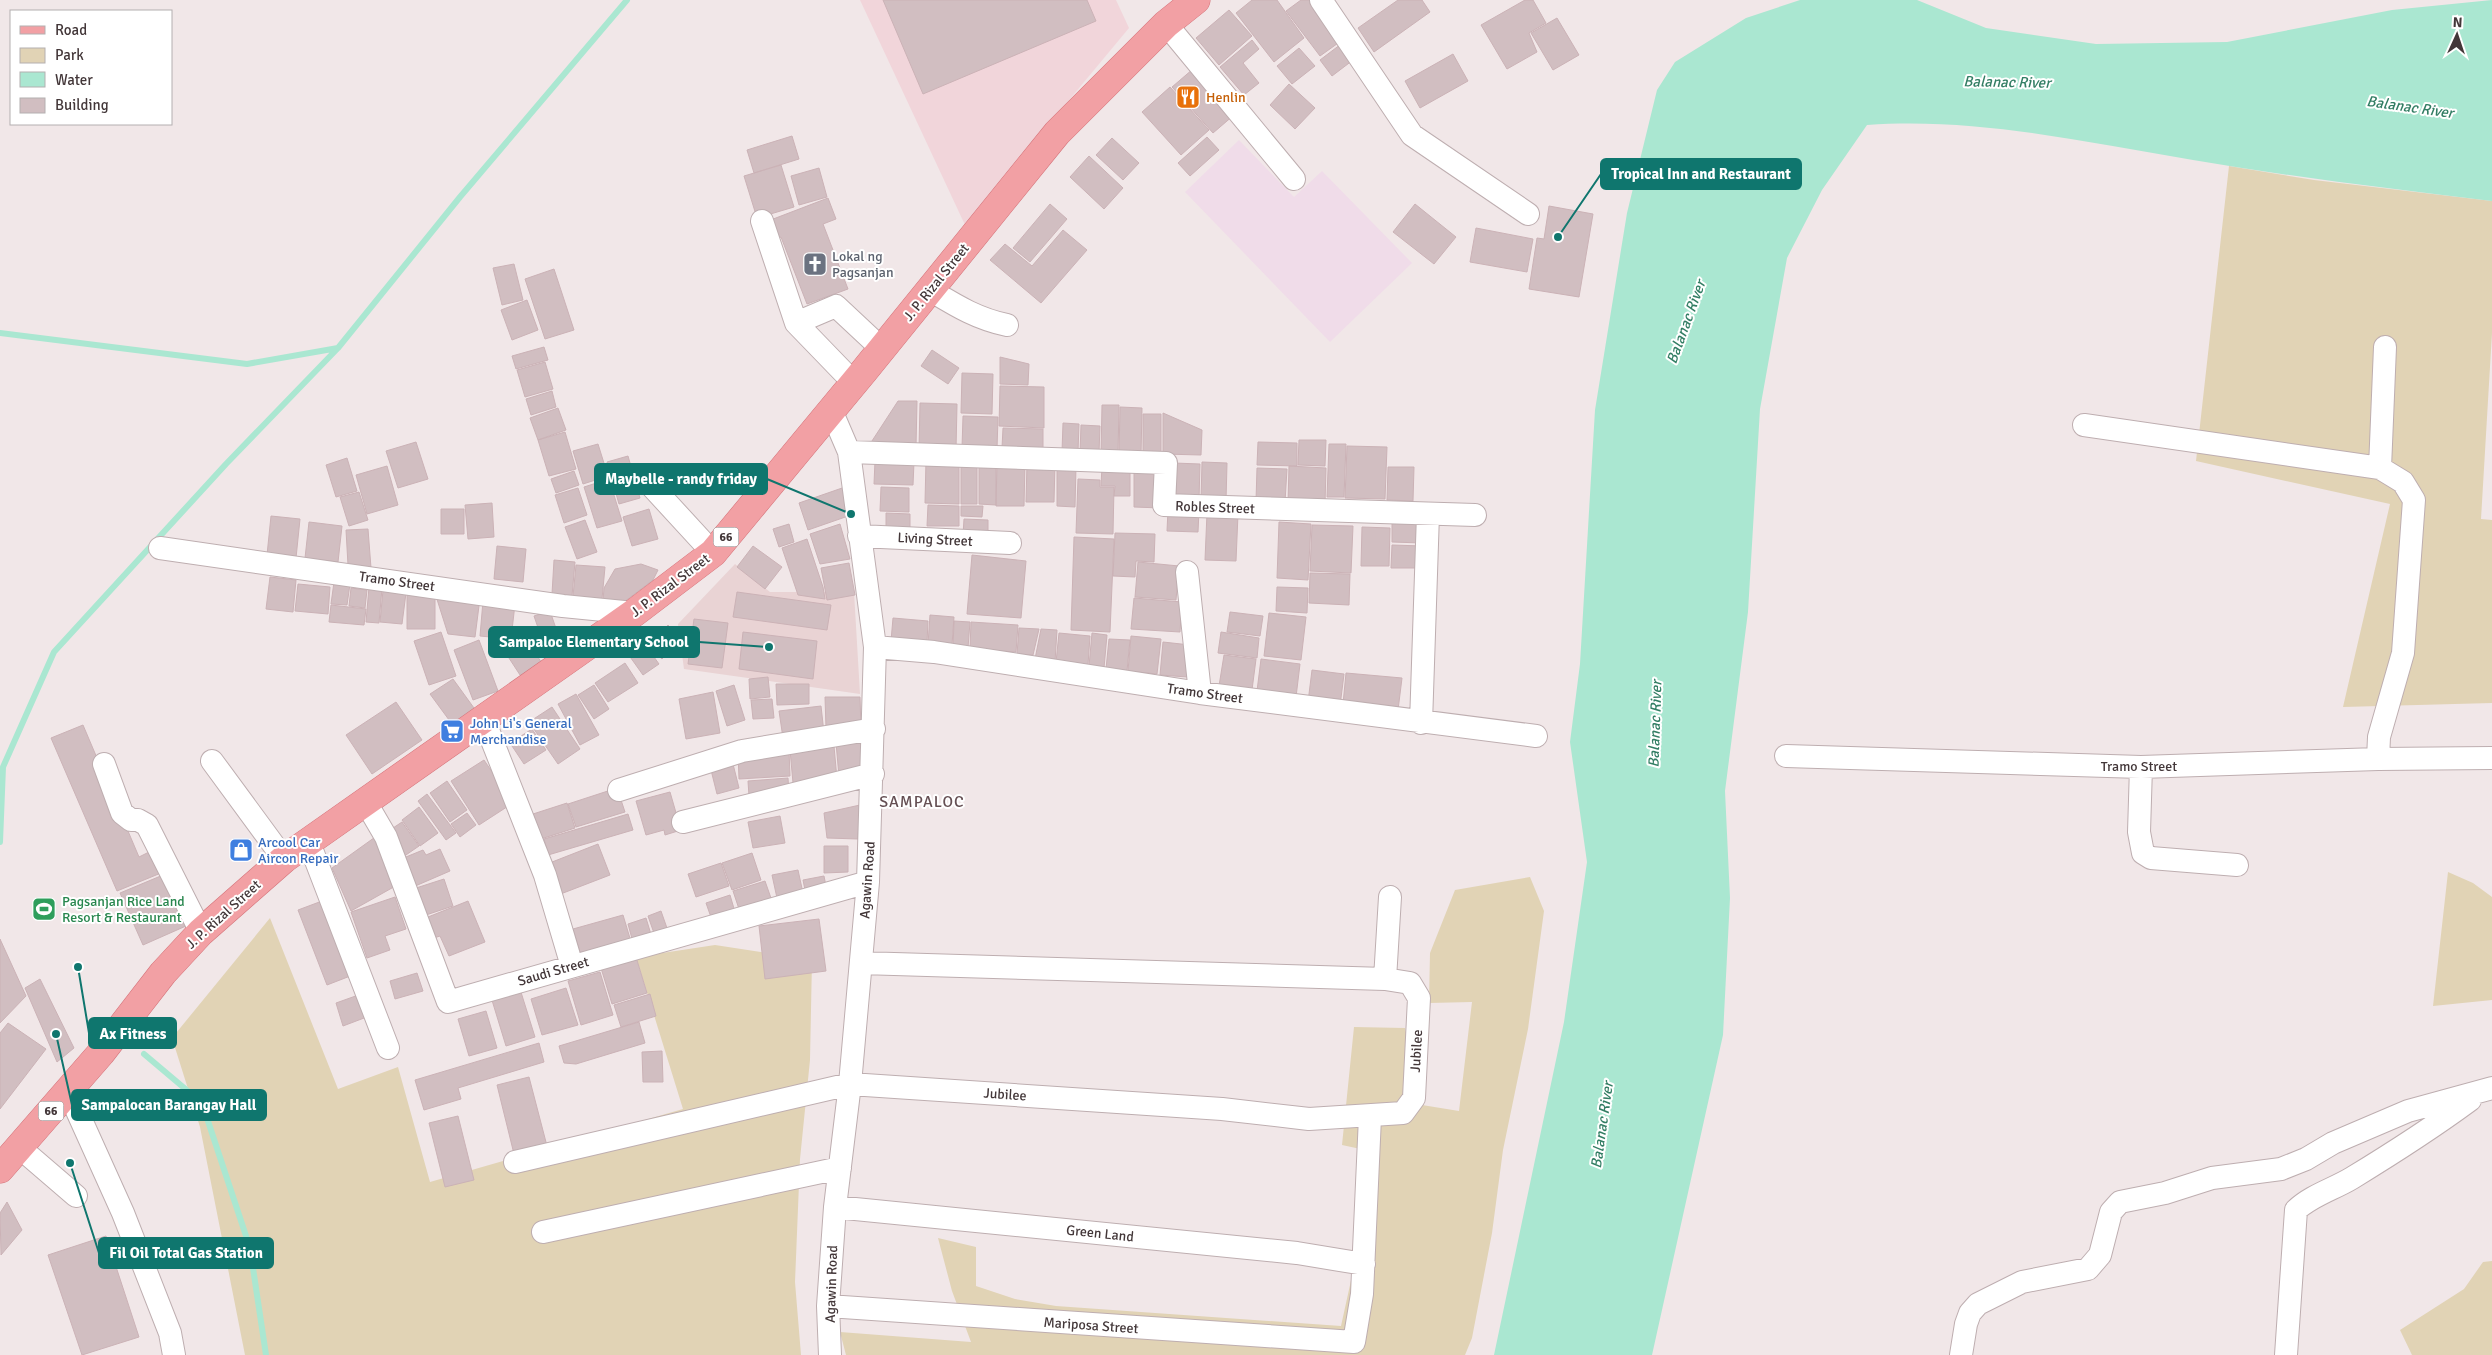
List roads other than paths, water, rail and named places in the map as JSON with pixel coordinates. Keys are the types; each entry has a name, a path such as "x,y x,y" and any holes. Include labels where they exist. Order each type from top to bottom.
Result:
{"main road":[{"name":"J. P. Rizal Street","path":"68,1091 101,1053 162,972 201,932 284,859 308,840 484,720 634,613 713,552 882,349 1057,133 1166,24 1196,0"},
{"name":"66","path":"8,1154 68,1091"}],"street":[{"path":"1321,0 1412,135 1528,214"},
{"path":"1166,24 1294,179"},
{"path":"762,221 796,323 854,383"},
{"path":"930,290 968,313 984,320 1007,325"},
{"path":"796,323 836,306 882,349"},
{"path":"2380,468 2385,347"},
{"name":"Agawin Road","path":"830,1355 828,1306 835,1207 850,1084 868,882 874,729 874,647 849,452 831,410"},
{"path":"2084,424 2380,468 2404,482 2414,500 2403,653 2379,737 2378,759"},
{"name":"Robles Street","path":"849,452 1166,462 1164,505 1475,516"},
{"path":"645,479 713,552"},
{"path":"1421,722 1428,514"},
{"name":"Living Street","path":"859,536 1010,542"},
{"name":"Tramo Street","path":"160,548 563,606 634,613"},
{"path":"1187,572 1200,693"},
{"name":"Tramo Street","path":"874,647 934,652 1200,693 1536,736"},
{"path":"484,720 545,875 572,966"},
{"path":"619,790 742,751 874,729"},
{"name":"Tramo Street","path":"1786,756 2141,767 2378,759 2492,758"},
{"path":"212,761 284,859"},
{"path":"104,764 122,813 131,820 138,820 147,825 201,932"},
{"path":"2141,767 2139,832 2144,853 2151,858 2237,865"},
{"path":"683,822 873,774"},
{"name":"Saudi Street","path":"365,801 386,837 448,1002 868,882"},
{"path":"308,840 388,1048"},
{"path":"1385,979 1390,897"},
{"name":"Jubilee","path":"514,1162 850,1084 1222,1109 1309,1119 1403,1113 1414,1098 1419,998 1410,983 1385,979 861,963"},
{"path":"1961,1355 1966,1324 1970,1312 1978,1304 2022,1282 2088,1269 2096,1262 2102,1250 2111,1212 2120,1202 2165,1193 2212,1178 2282,1169 2306,1159 2333,1143 2408,1111 2487,1090"},
{"path":"2286,1355 2296,1210 2303,1204 2346,1182 2414,1141 2487,1090"},
{"path":"68,1091 123,1213 170,1333 174,1355"},
{"path":"1364,1264 1370,1116"},
{"path":"8,1154 76,1196"},
{"path":"543,1232 840,1168"},
{"name":"Green Land","path":"835,1207 1297,1253 1364,1264"},
{"name":"Mariposa Street","path":"828,1306 1354,1342 1362,1294 1364,1264"}],"water":[{"name":"Balanac River","path":"1800,0 1917,0 1986,28 2096,44 2227,42 2392,10 2492,0 2492,201 2267,172 2071,139 1990,128 1908,123 1867,125 1822,190 1787,258 1760,409 1748,612 1725,791 1730,898 1723,1035 1652,1355 1494,1355 1564,1022 1587,862 1570,742 1580,664 1595,410 1627,213 1657,90 1675,62 1746,18"}],"waterway":[{"path":"0,333 247,364 338,348 460,197 627,0"},
{"path":"0,842 3,767 54,652 226,464 338,348"},
{"path":"144,1054 202,1103 250,1248 266,1355"}],"place":[{"name":"Henlin","path":"1188,97"},
{"name":"Tropical Inn and Restaurant","path":"1558,237"},
{"name":"Lokal ng Pagsanjan","path":"815,264"},
{"name":"Maybelle - randy friday","path":"851,514"},
{"name":"Sampaloc Elementary School","path":"769,647"},
{"name":"John Li's General Merchandise","path":"452,731"},
{"name":"Arcool Car Aircon Repair","path":"241,850"},
{"name":"Pagsanjan Rice Land Resort & Restaurant","path":"44,909"},
{"name":"Ax Fitness","path":"78,967"},
{"name":"Sampalocan Barangay Hall","path":"56,1034"},
{"name":"Fil Oil Total Gas Station","path":"70,1163"}],"district":[{"name":"SAMPALOC","path":"922,801"}]}
